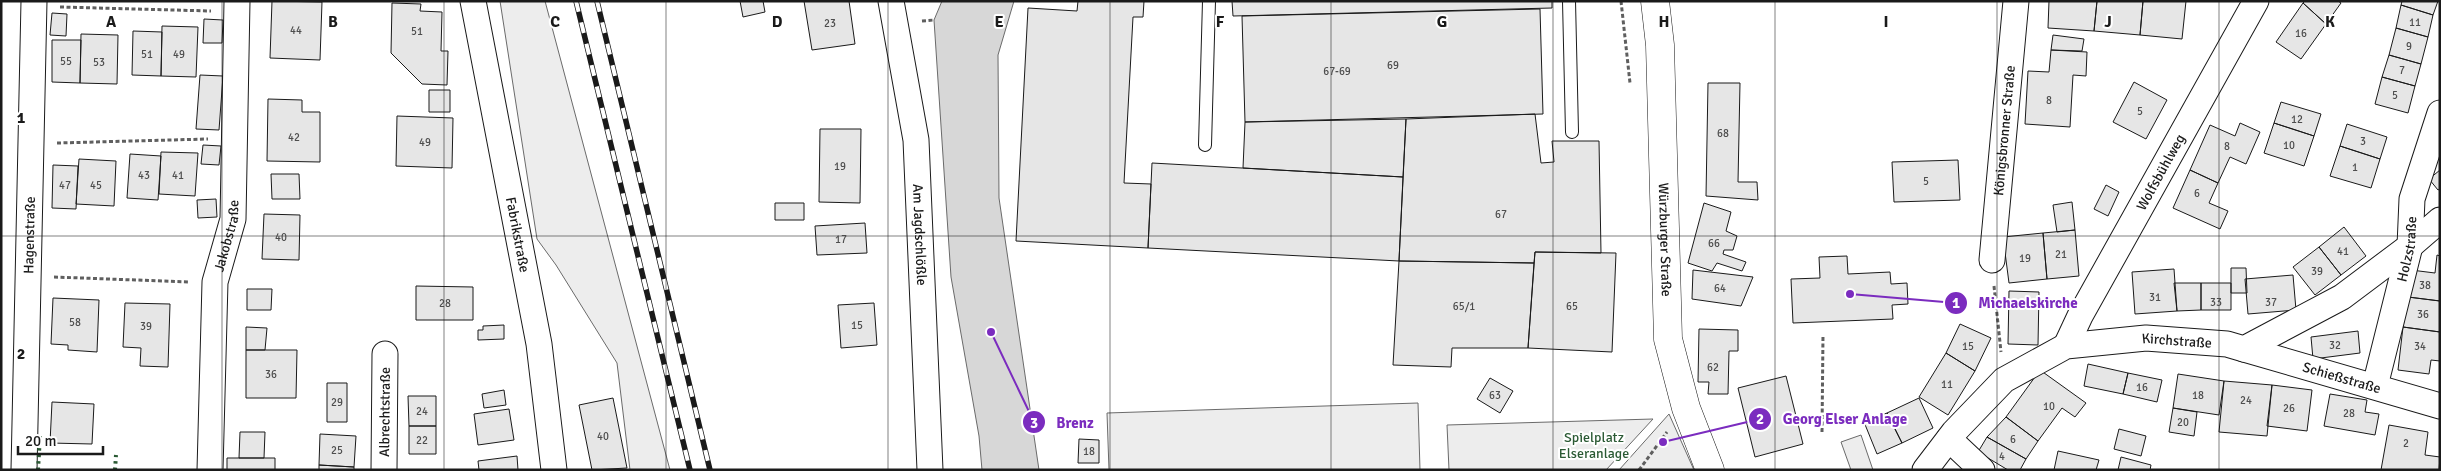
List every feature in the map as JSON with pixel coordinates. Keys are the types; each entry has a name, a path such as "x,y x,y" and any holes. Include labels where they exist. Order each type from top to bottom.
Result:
{"main road":[{"name":"Würzburger Straße","path":"1655,1 1660,45 1668,339 1686,408 1710,470"}],"street":[{"name":"Fabrikstraße","path":"473,1 539,344 554,470"},
{"name":"Am Jagdschlößle","path":"891,1 916,140 930,470"},
{"name":"Königsbronner Straße","path":"1992,260 2016,1"},
{"name":"Wolfsbühlweg","path":"2066,346 2085,307 2256,1"},
{"name":"Hagenstraße","path":"24,470 34,4"},
{"name":"Jakobstraße","path":"210,470 215,282 233,219 237,6"},
{"name":"Holzstraße","path":"2375,386 2410,246 2412,199 2440,113"},
{"path":"2244,349 2342,297 2410,246 2440,220"},
{"name":"Kirchstraße","path":"1925,470 1949,439 2004,380 2066,346 2146,338 2227,344 2244,349"},
{"name":"Schießstraße","path":"2244,349 2440,406"},
{"name":"Albrechtstraße","path":"384,470 385,354"},
{"path":"1949,439 1982,470"}],"lane":[{"path":"1205,145 1209,1"},
{"path":"1569,1 1572,132"}],"path":[{"path":"34,4 237,6"},
{"path":"47,143 234,139"},
{"path":"1992,260 2004,380"},
{"path":"27,277 215,282"},
{"path":"1822,335 1822,432"},
{"path":"1639,470 1654,447 1686,408"}],"shaded area":[{"path":"500,1 545,1 670,470 630,470 617,363 556,265 537,239"},
{"path":"942,1 1014,1 998,55 999,198 1039,470 982,470 979,436 951,277 934,20"},
{"path":"1418,403 1420,470 1109,470 1107,413"},
{"path":"1669,414 1694,470 1619,470"},
{"name":"Spielplatz Elseranlage","path":"1653,419 1606,470 1449,470 1447,425"},
{"path":"1861,435 1873,470 1851,470 1841,442"}],"building":[{"path":"272,1 322,2 320,60 270,58"},
{"path":"740,1 763,1 765,12 743,17"},
{"path":"804,1 849,1 855,44 812,50"},
{"path":"1078,1 1144,1 1143,17 1133,17 1124,183 1151,184 1148,248 1016,241 1028,8 1077,11"},
{"path":"1232,1 1552,1 1552,8 1233,16"},
{"path":"2049,1 2097,1 2094,31 2048,28"},
{"path":"2097,1 2143,1 2140,35 2094,31"},
{"path":"2143,1 2186,1 2182,39 2140,35"},
{"path":"2305,1 2338,1 2341,3 2326,24 2303,3"},
{"path":"2402,1 2438,1 2433,15 2401,5"},
{"path":"392,3 421,4 420,11 442,12 441,51 448,51 447,85 422,84 391,53"},
{"path":"2303,3 2326,24 2301,59 2276,42"},
{"path":"2401,5 2433,15 2428,37 2396,28"},
{"path":"1540,9 1543,114 1245,122 1242,16"},
{"path":"52,13 67,14 66,36 50,35"},
{"path":"204,19 223,20 222,43 203,43"},
{"path":"162,26 198,27 196,77 161,76"},
{"path":"2396,28 2428,37 2421,64 2389,55"},
{"path":"133,31 162,32 161,76 132,75"},
{"path":"81,34 118,35 117,84 80,83"},
{"path":"2053,35 2084,39 2082,51 2051,50"},
{"path":"52,40 81,40 80,83 52,82"},
{"path":"2051,50 2087,52 2086,76 2073,75 2070,127 2025,124 2028,71 2049,72"},
{"path":"2389,55 2421,64 2415,86 2382,77"},
{"path":"200,75 223,76 219,130 196,129"},
{"path":"2382,77 2415,86 2408,113 2375,104"},
{"path":"2134,82 2167,100 2146,139 2113,122"},
{"path":"1708,83 1740,83 1738,182 1757,182 1758,200 1706,196"},
{"path":"429,90 450,90 450,112 429,112"},
{"path":"268,99 302,100 302,112 320,112 320,162 267,161"},
{"path":"2281,102 2321,114 2314,136 2274,123"},
{"path":"1535,114 1541,163 1554,162 1552,141 1599,141 1601,253 1535,252 1534,263 1399,261 1406,119"},
{"path":"397,116 453,118 452,168 396,166"},
{"path":"1406,119 1403,177 1243,168 1245,122"},
{"path":"2240,123 2260,132 2246,164 2230,157 2218,183 2190,170 2210,125 2235,136"},
{"path":"2274,123 2314,136 2304,166 2264,153"},
{"path":"2347,124 2387,137 2380,159 2340,146"},
{"path":"820,129 861,129 860,203 819,202"},
{"path":"203,145 221,146 219,165 201,164"},
{"path":"2340,146 2380,159 2371,188 2330,176"},
{"path":"161,152 198,153 195,196 159,194"},
{"path":"130,154 161,156 158,200 127,198"},
{"path":"79,159 116,161 114,206 76,204"},
{"path":"1958,160 1960,200 1894,202 1892,162"},
{"path":"1152,163 1403,177 1399,261 1148,248"},
{"path":"53,165 78,166 76,209 52,208"},
{"path":"2190,170 2218,183 2209,203 2228,211 2220,229 2173,208"},
{"path":"2440,170 2440,189 2438,190 2429,179"},
{"path":"271,174 299,174 300,199 272,199"},
{"path":"2106,185 2119,192 2108,216 2094,209"},
{"path":"216,199 217,217 198,218 197,200"},
{"path":"2072,202 2075,230 2057,232 2053,205"},
{"path":"775,203 804,203 804,220 775,220"},
{"path":"1704,203 1731,212 1726,231 1737,236 1733,250 1724,250 1723,254 1746,262 1742,271 1717,263 1712,271 1688,263"},
{"path":"264,214 300,215 299,260 262,259"},
{"path":"865,223 867,253 817,255 815,226"},
{"path":"2344,227 2366,256 2341,275 2319,247"},
{"path":"2075,230 2079,276 2047,279 2043,233"},
{"path":"2043,233 2047,279 2009,283 2003,237"},
{"path":"2319,247 2341,275 2315,295 2293,267"},
{"path":"1535,252 1616,253 1612,352 1528,348"},
{"path":"2437,255 2440,256 2440,301 2408,297 2411,270 2435,273"},
{"path":"1847,256 1848,274 1890,272 1891,284 1907,283 1908,304 1892,305 1893,319 1793,323 1791,279 1820,278 1819,257"},
{"path":"1399,261 1534,263 1528,348 1452,348 1451,367 1393,365"},
{"path":"2231,268 2246,268 2247,293 2231,293"},
{"path":"2174,269 2177,311 2135,314 2132,272"},
{"path":"1693,270 1753,277 1741,306 1692,299"},
{"path":"2293,275 2296,310 2248,314 2245,279"},
{"path":"2174,283 2201,283 2201,310 2177,311"},
{"path":"2201,283 2231,283 2231,310 2201,310"},
{"path":"416,286 473,287 473,320 416,320"},
{"path":"247,289 272,289 271,310 247,310"},
{"path":"2009,291 2039,292 2038,345 2008,344"},
{"path":"2408,297 2440,301 2440,332 2403,327"},
{"path":"53,298 99,300 97,352 68,350 68,345 51,344"},
{"path":"125,303 170,304 168,367 140,366 141,348 123,347"},
{"path":"874,303 877,345 841,348 838,305"},
{"path":"1960,324 1991,338 1975,371 1946,353"},
{"path":"504,325 504,339 478,340 478,330 483,330 483,326"},
{"path":"246,327 267,328 265,350 246,350"},
{"path":"2403,327 2440,332 2440,361 2431,360 2429,374 2398,370"},
{"path":"1699,329 1738,330 1738,351 1729,351 1728,394 1708,394 1709,382 1698,382"},
{"path":"2358,331 2360,353 2313,359 2311,337"},
{"path":"246,350 297,350 296,398 246,398"},
{"path":"1946,353 1975,371 1948,415 1919,397"},
{"path":"2088,364 2128,373 2123,394 2084,386"},
{"path":"2040,370 2086,403 2075,417 2062,408 2038,441 2006,417"},
{"path":"2128,373 2162,380 2157,402 2123,394"},
{"path":"2178,374 2224,381 2219,415 2173,408"},
{"path":"1786,376 1803,444 1755,457 1738,388"},
{"path":"1490,378 1513,391 1500,413 1477,399"},
{"path":"2224,381 2272,385 2267,436 2219,432"},
{"path":"327,383 347,383 347,422 327,422"},
{"path":"2272,385 2312,390 2307,431 2267,426"},
{"path":"504,390 506,405 484,408 482,394"},
{"path":"2330,394 2367,400 2365,412 2379,414 2375,435 2324,426"},
{"path":"408,396 436,396 436,426 409,426"},
{"path":"613,398 627,468 592,470 579,405"},
{"path":"1919,398 1933,428 1902,443 1887,413"},
{"path":"52,402 94,404 92,444 50,443"},
{"path":"2173,408 2197,412 2194,436 2169,432"},
{"path":"509,409 514,440 478,445 474,414"},
{"path":"1887,413 1902,443 1877,454 1864,422"},
{"path":"2006,417 2038,441 2026,459 1987,437"},
{"path":"2389,425 2428,432 2425,455 2440,457 2439,470 2381,470"},
{"path":"409,426 436,426 436,454 409,454"},
{"path":"2119,429 2146,436 2141,456 2114,449"},
{"path":"240,432 265,432 264,458 239,458"},
{"path":"320,434 356,436 354,467 319,465"},
{"path":"1987,437 2026,459 2020,470 2008,470 1978,452"},
{"path":"1079,439 1099,440 1099,463 1078,463"},
{"path":"2058,451 2099,460 2096,470 2054,470"},
{"path":"517,456 518,470 479,470 478,461"},
{"path":"2121,457 2151,465 2150,470 2118,470"},
{"path":"227,458 275,458 275,470 227,470"},
{"path":"319,465 354,467 354,470 319,470"}],"railway":[{"path":"576,1 690,470"},
{"path":"597,1 710,470"}],"hedge":[{"path":"38,470 40,436"},
{"path":"115,470 116,455"}],"place":[{"name":"Michaelskirche","path":"1850,294"},
{"name":"Brenz","path":"991,332"},
{"name":"Georg Elser Anlage","path":"1663,442"}]}
